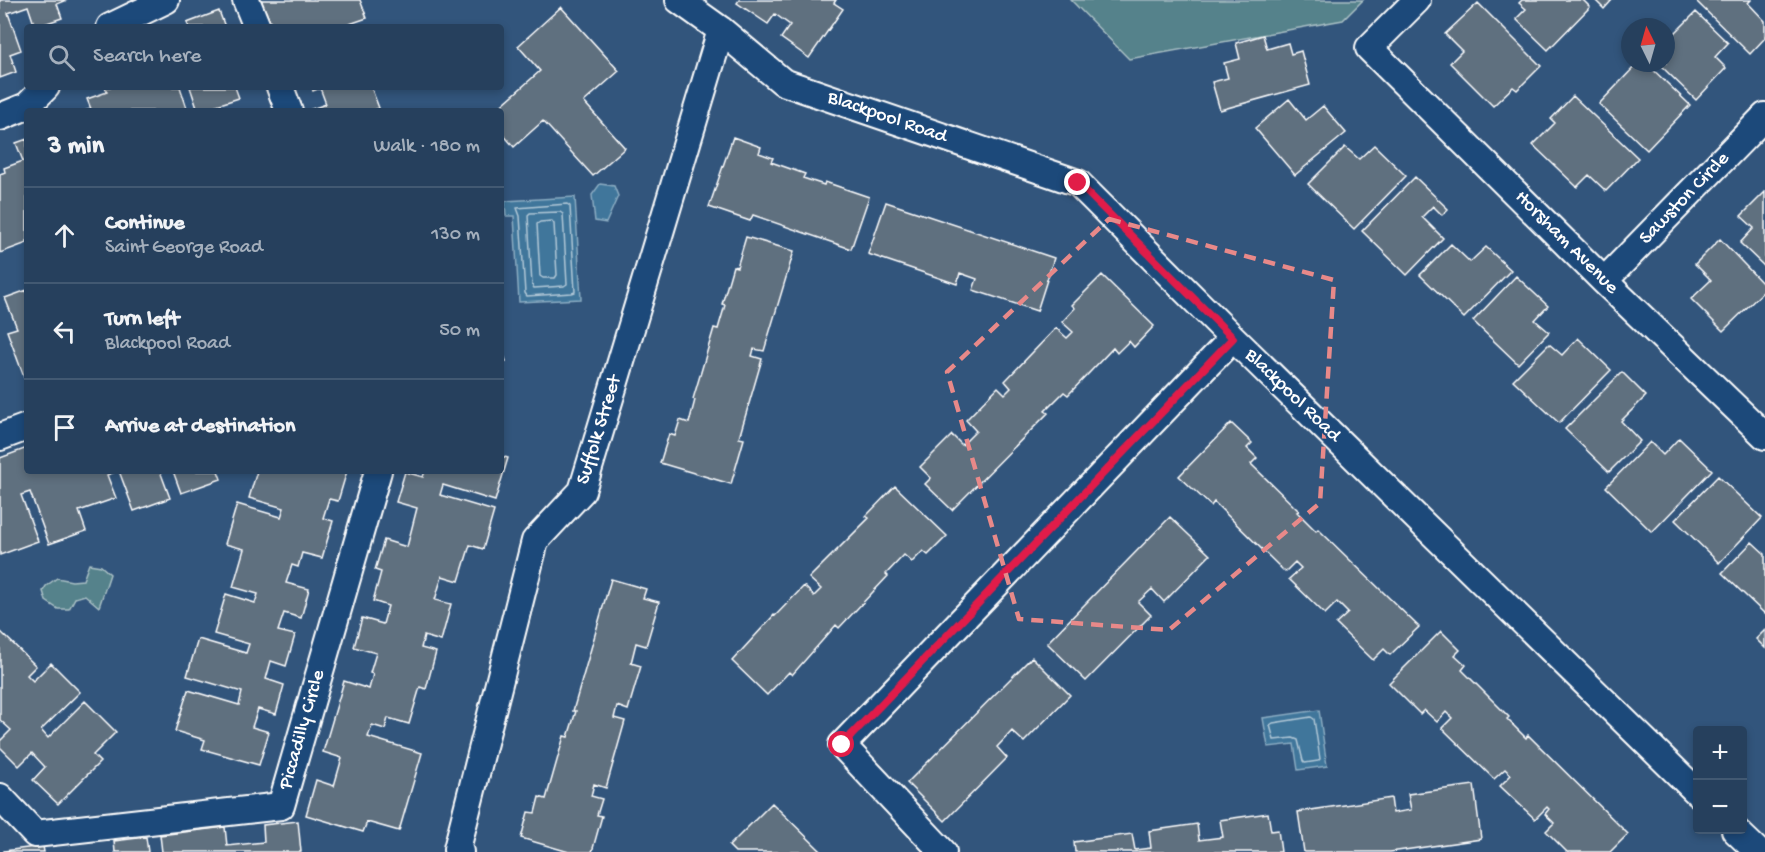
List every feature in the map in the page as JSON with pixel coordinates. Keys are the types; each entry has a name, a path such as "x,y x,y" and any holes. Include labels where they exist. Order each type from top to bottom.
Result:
{"street":[{"path":"116,24 166,0"},
{"path":"246,0 255,24"},
{"name":"Blackpool Road","path":"679,0 721,30 783,82 1078,183 1693,788"},
{"name":"Horsham Avenue","path":"1417,0 1369,48 1604,281 1765,436"},
{"name":"Suffolk Street","path":"459,852 457,849 535,541 582,491 721,30"},
{"path":"0,117 27,106 43,90"},
{"path":"281,90 288,108"},
{"name":"Sawston Circle","path":"1604,281 1765,116"},
{"path":"943,852 842,745 1233,338"},
{"path":"0,437 24,428"},
{"name":"Piccadilly Circle","path":"0,797 34,834 281,806 377,474"}],"highlighted area":[{"path":"1109,219 1334,280 1320,503 1169,630 1019,619 947,372"}],"green space":[{"path":"1071,0 1363,0 1343,20 1129,59"},
{"path":"89,564 101,566 110,574 99,607 85,595 75,598 69,609 58,609 46,601 43,591 46,586 57,578 72,581 83,580"}],"water":[{"path":"600,184 614,186 618,196 606,223 595,221 592,195"},
{"path":"575,197 581,299 519,302 514,216 506,216 505,201"},
{"path":"1319,710 1327,766 1298,770 1294,744 1268,747 1263,718"}],"building":[{"path":"0,0 67,0 57,4 62,18 44,24 34,24 28,6 8,13 21,50 10,54 16,72 0,78"},
{"path":"261,0 360,0 367,18 350,24 270,24"},
{"path":"739,0 836,0 834,3 843,9 809,58 781,38 790,25 775,14 768,24 737,3"},
{"path":"1522,0 1583,0 1590,7 1548,50 1516,19 1526,9 1519,3"},
{"path":"1595,0 1612,0 1604,9"},
{"path":"1695,0 1751,0 1748,3 1765,21 1765,38 1750,54"},
{"path":"1478,3 1541,66 1517,90 1513,87 1493,106 1450,63 1462,51 1445,34"},
{"path":"561,7 619,71 584,102 625,148 593,176 543,121 514,147 504,135 504,108 498,108 540,71 518,46"},
{"path":"219,11 224,24 188,24"},
{"path":"1696,12 1728,43 1715,57 1726,68 1696,100 1667,72 1675,72 1675,33"},
{"path":"1263,35 1267,49 1288,43 1291,54 1301,51 1310,85 1220,110 1212,82 1228,78 1224,63 1240,59 1236,43"},
{"path":"1629,72 1655,72 1690,105 1647,150 1599,104"},
{"path":"106,90 181,90 187,108 91,108 87,99 107,92"},
{"path":"191,90 236,90 239,98 207,108 197,108"},
{"path":"321,90 372,90 379,108 315,108 326,104"},
{"path":"1573,96 1638,158 1606,191 1589,175 1577,187 1533,145 1555,123 1551,119"},
{"path":"1289,99 1306,120 1323,106 1346,133 1295,175 1255,128"},
{"path":"733,137 761,147 759,153 773,158 771,162 805,174 803,178 824,185 825,182 869,197 851,249 753,215 750,221 709,207"},
{"path":"24,140 24,244 0,253 0,174 5,172 4,168 23,161 16,143"},
{"path":"1374,145 1406,176 1354,229 1308,184 1345,147 1359,159"},
{"path":"1415,177 1448,209 1442,215 1433,206 1422,217 1443,238 1407,275 1362,231"},
{"path":"1765,192 1765,267 1740,243 1754,228 1741,216"},
{"path":"886,202 1054,258 1037,311 973,290 977,279 960,273 957,284 868,254"},
{"path":"746,237 794,251 764,351 754,349 752,356 762,359 739,438 744,439 731,484 660,463 669,434 675,436 680,420 689,423 695,400 693,399 714,328 718,329 725,305 722,304 733,266 737,267"},
{"path":"1720,239 1765,286 1765,290 1723,331 1691,299 1711,280 1695,264"},
{"path":"1451,244 1470,262 1486,247 1511,270 1464,318 1420,275"},
{"path":"1102,275 1154,326 1134,347 1129,341 1117,353 1113,348 1068,395 1064,392 1045,411 1048,413 952,510 925,484 931,478 920,467 952,435 962,445 976,431 966,420 998,387 1005,394 1011,388 1005,381 1056,328 1067,338 1073,332 1062,322 1075,308 1072,305"},
{"path":"1516,276 1548,306 1535,320 1549,332 1518,364 1473,321"},
{"path":"24,291 24,377 7,331 17,328 5,298"},
{"path":"1578,338 1611,370 1559,423 1513,380 1549,344 1562,355"},
{"path":"1622,372 1646,396 1621,421 1640,441 1609,472 1565,429"},
{"path":"1231,423 1252,443 1247,448 1257,458 1251,464 1316,531 1318,529 1419,627 1390,655 1384,649 1373,660 1336,624 1348,613 1337,602 1325,614 1289,579 1301,568 1295,562 1285,572 1214,502 1211,506 1179,476"},
{"path":"1679,438 1712,470 1652,532 1606,487 1650,442 1663,455"},
{"path":"24,449 24,474 110,474 107,475 116,498 79,511 86,531 49,544 30,492 21,495 38,541 0,555 0,458"},
{"path":"504,457 508,458 504,471"},
{"path":"120,474 161,474 170,498 134,511"},
{"path":"174,474 219,474 221,479 181,493"},
{"path":"256,474 346,474 338,501 329,499 323,518 333,521 322,558 302,553 298,567 292,565 286,583 309,589 301,618 284,613 278,631 295,635 286,666 271,661 266,679 284,685 276,714 258,709 252,727 269,732 259,765 202,749 205,740 175,731 188,690 239,705 242,692 187,676 198,639 246,653 249,644 214,634 226,594 255,603 258,594 233,587 244,549 225,544 237,504 281,517 284,508 249,498"},
{"path":"404,474 423,477 424,474 503,474 495,501 443,485 440,495 494,511 483,549 470,545 459,581 442,576 435,600 451,604 441,641 424,636 421,648 436,652 426,689 420,687 409,724 388,718 385,729 372,725 368,737 422,753 399,831 367,822 363,832 306,815 316,780 334,786 342,758 323,752 344,681 369,689 373,674 370,673 376,653 354,647 362,618 383,624 388,606 373,601 381,572 375,570 384,540 407,547 417,508 396,502"},
{"path":"1718,476 1762,518 1719,563 1675,520"},
{"path":"895,486 947,536 928,555 923,551 912,562 904,555 886,574 888,576 839,628 836,625 792,675 789,672 767,695 732,661 804,586 814,596 821,589 809,578 869,518 866,516"},
{"path":"1170,517 1210,555 1164,602 1152,589 1138,602 1151,615 1086,681 1047,643"},
{"path":"1752,542 1765,554 1765,614 1722,573"},
{"path":"611,579 646,589 643,598 659,602 646,646 636,643 631,663 641,666 628,710 617,706 614,718 625,721 606,788 594,784 591,796 602,799 597,815 602,816 592,852 569,852 521,838 528,812 535,813 539,797 546,799 564,736 568,737 576,711 573,711"},
{"path":"1765,630 1765,648 1756,639"},
{"path":"0,631 36,666 27,675 33,681 51,663 80,692 41,730 48,738 85,701 116,732 93,755 100,762 58,804 33,780 45,767 32,753 19,766 0,747 0,741 11,730 0,720"},
{"path":"1441,631 1460,650 1455,655 1466,665 1462,670 1509,717 1507,719 1526,738 1528,735 1628,834 1610,852 1567,852 1546,831 1554,823 1545,814 1549,809 1547,807 1535,819 1500,786 1511,775 1505,769 1494,779 1442,728 1452,718 1446,712 1437,722 1424,710 1420,714 1389,683"},
{"path":"1032,657 1070,695 1024,742 1012,731 997,747 1007,758 945,821 907,783"},
{"path":"1474,785 1481,839 1390,852 1304,852 1298,812 1391,798 1393,813 1411,810 1408,794"},
{"path":"772,803 822,852 735,852 729,846"},
{"path":"1268,813 1271,831 1278,830 1281,852 1075,852 1074,842 1132,834 1135,850 1151,848 1149,831 1197,824 1199,840 1223,837 1220,820"},
{"path":"298,821 301,852 162,852 160,835 225,827 227,846 264,842 263,825"},
{"path":"146,837 148,852 115,852 114,841"},
{"path":"43,846 44,852 4,852 4,851"}],"route":[{"path":"842,745 1233,338 1078,183"}]}
